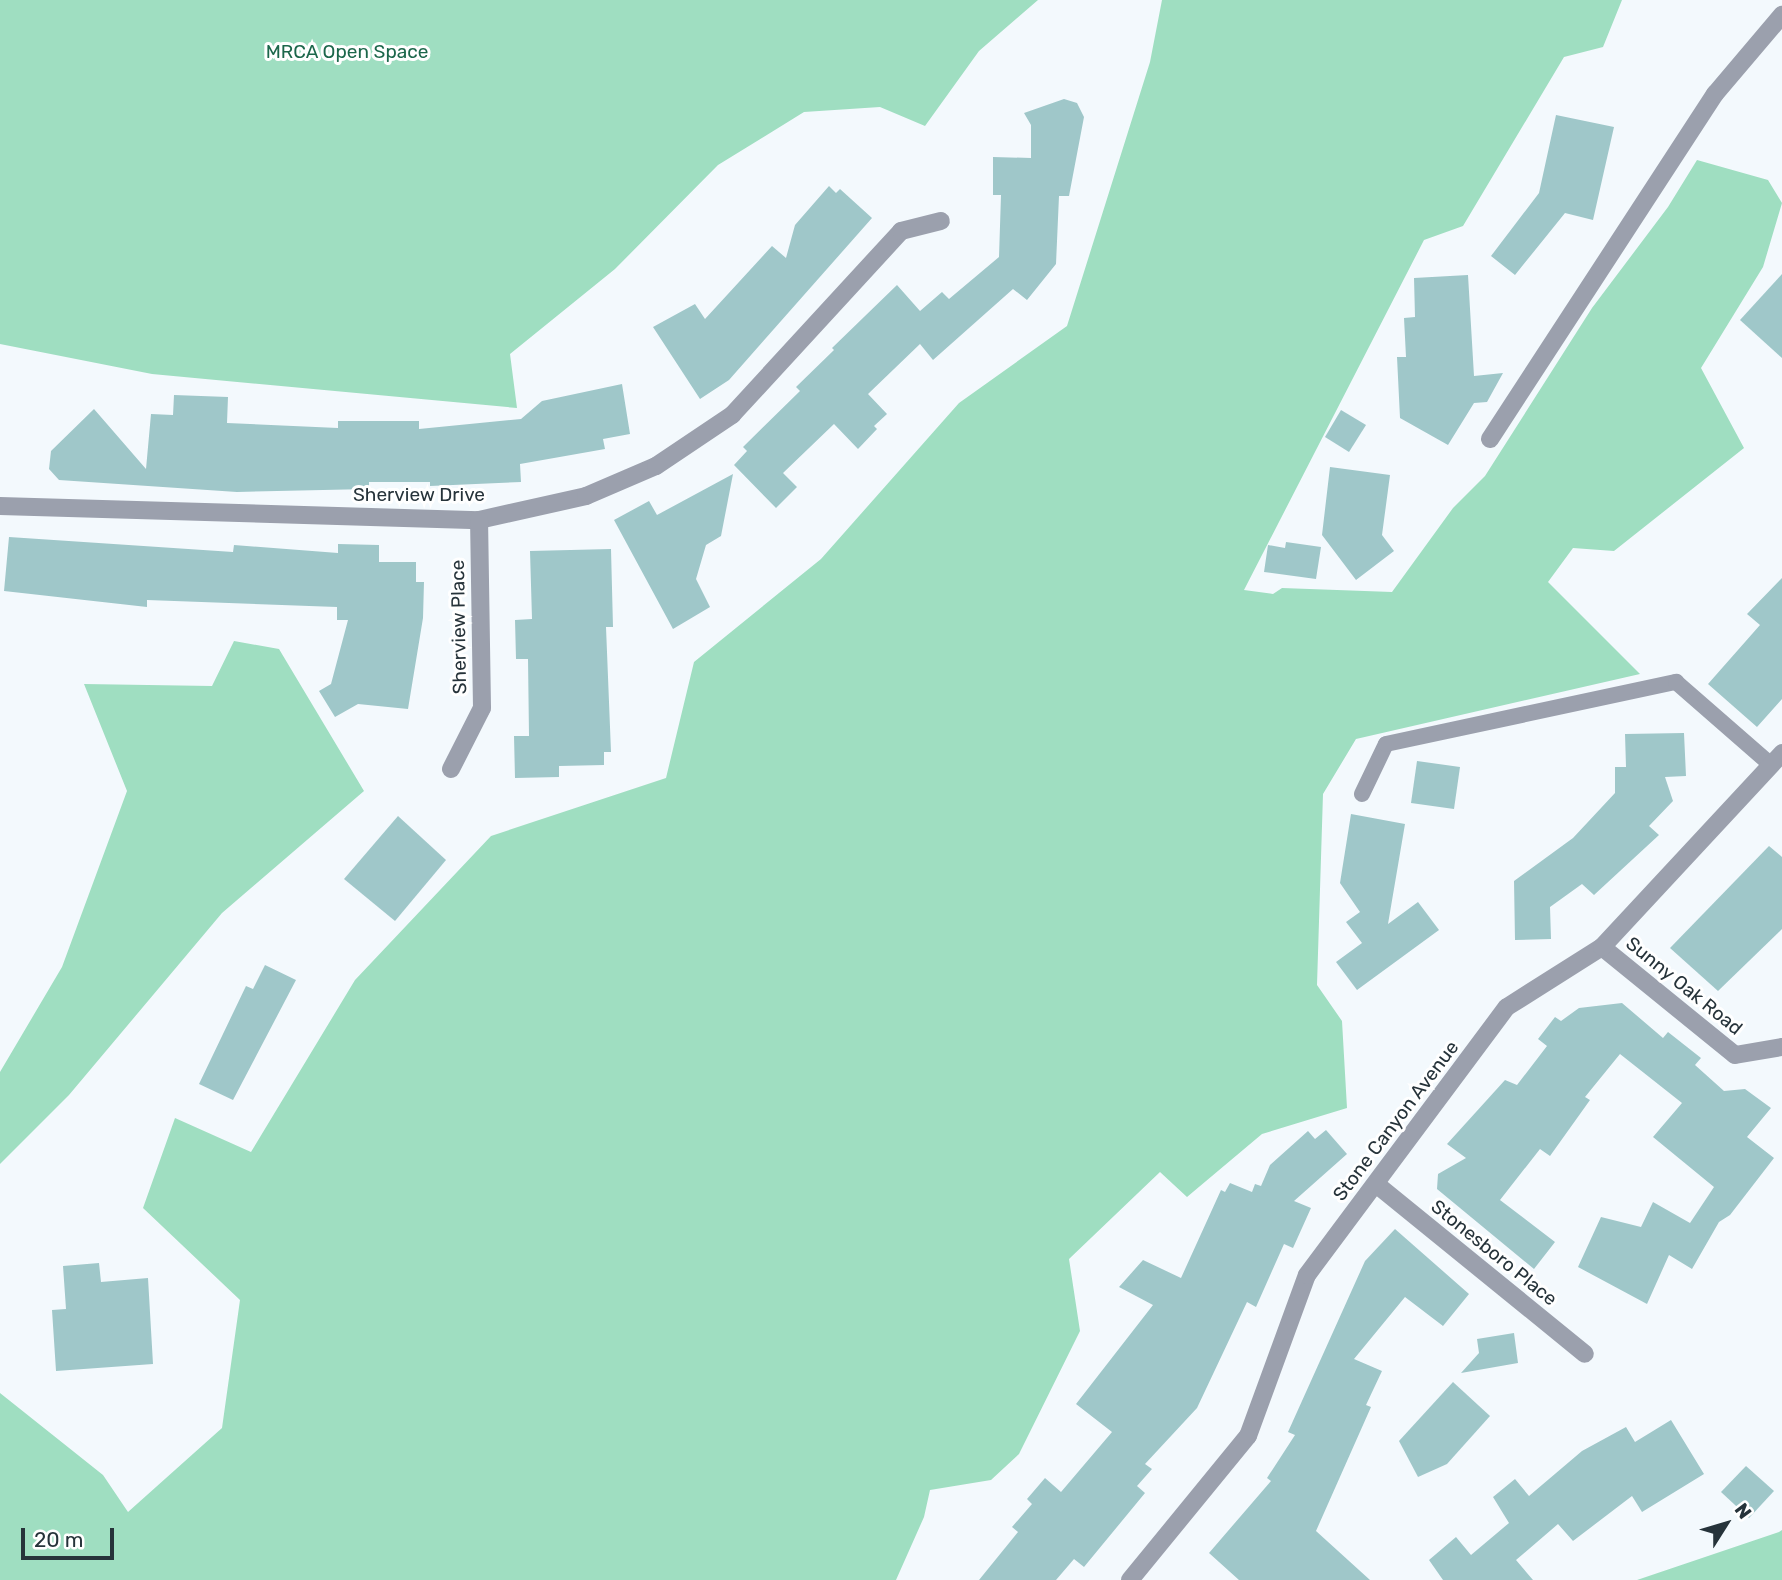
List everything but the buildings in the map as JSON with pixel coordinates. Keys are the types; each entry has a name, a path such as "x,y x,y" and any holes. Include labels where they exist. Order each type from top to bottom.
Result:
{"street":[{"path":"1490,439 1715,94 1782,15"},
{"name":"Sherview Drive","path":"0,506 479,520 586,496 656,466 732,415 901,231 941,221"},
{"name":"Sherview Place","path":"451,769 481,708 479,520"},
{"name":"Stone Canyon Avenue","path":"1130,1580 1248,1436 1307,1275 1507,1007 1602,947 1777,759"},
{"name":"Sunny Oak Road","path":"1602,947 1735,1055 1782,1047"},
{"name":"Stonesboro Place","path":"1376,1184 1585,1354"}],"lane":[{"path":"1362,794 1386,744 1676,682 1777,759"}],"green space":[{"name":"MRCA Open Space","path":"0,0 1038,0 979,51 925,126 880,107 804,112 718,165 615,269 510,354 517,408 152,374 0,344"},
{"path":"1162,0 1622,0 1603,47 1564,57 1463,226 1424,240 1244,590 1273,594 1282,588 1392,592 1453,508 1485,476 1592,308 1668,207 1697,160 1768,180 1782,203 1763,267 1701,368 1744,448 1614,551 1573,548 1548,582 1640,674 1356,739 1323,794 1317,985 1342,1021 1347,1108 1262,1134 1187,1197 1160,1172 1069,1259 1080,1331 1019,1454 991,1480 930,1490 924,1517 896,1580 0,1580 0,1393 103,1475 128,1512 222,1428 240,1300 143,1208 175,1118 251,1152 355,980 491,836 666,778 694,662 821,559 959,403 1067,326 1150,62"},
{"path":"234,641 279,649 364,791 222,913 69,1095 0,1164 0,1072 62,967 127,791 84,684 212,686"},
{"path":"1782,1530 1782,1580 1637,1580 1779,1532"}]}
